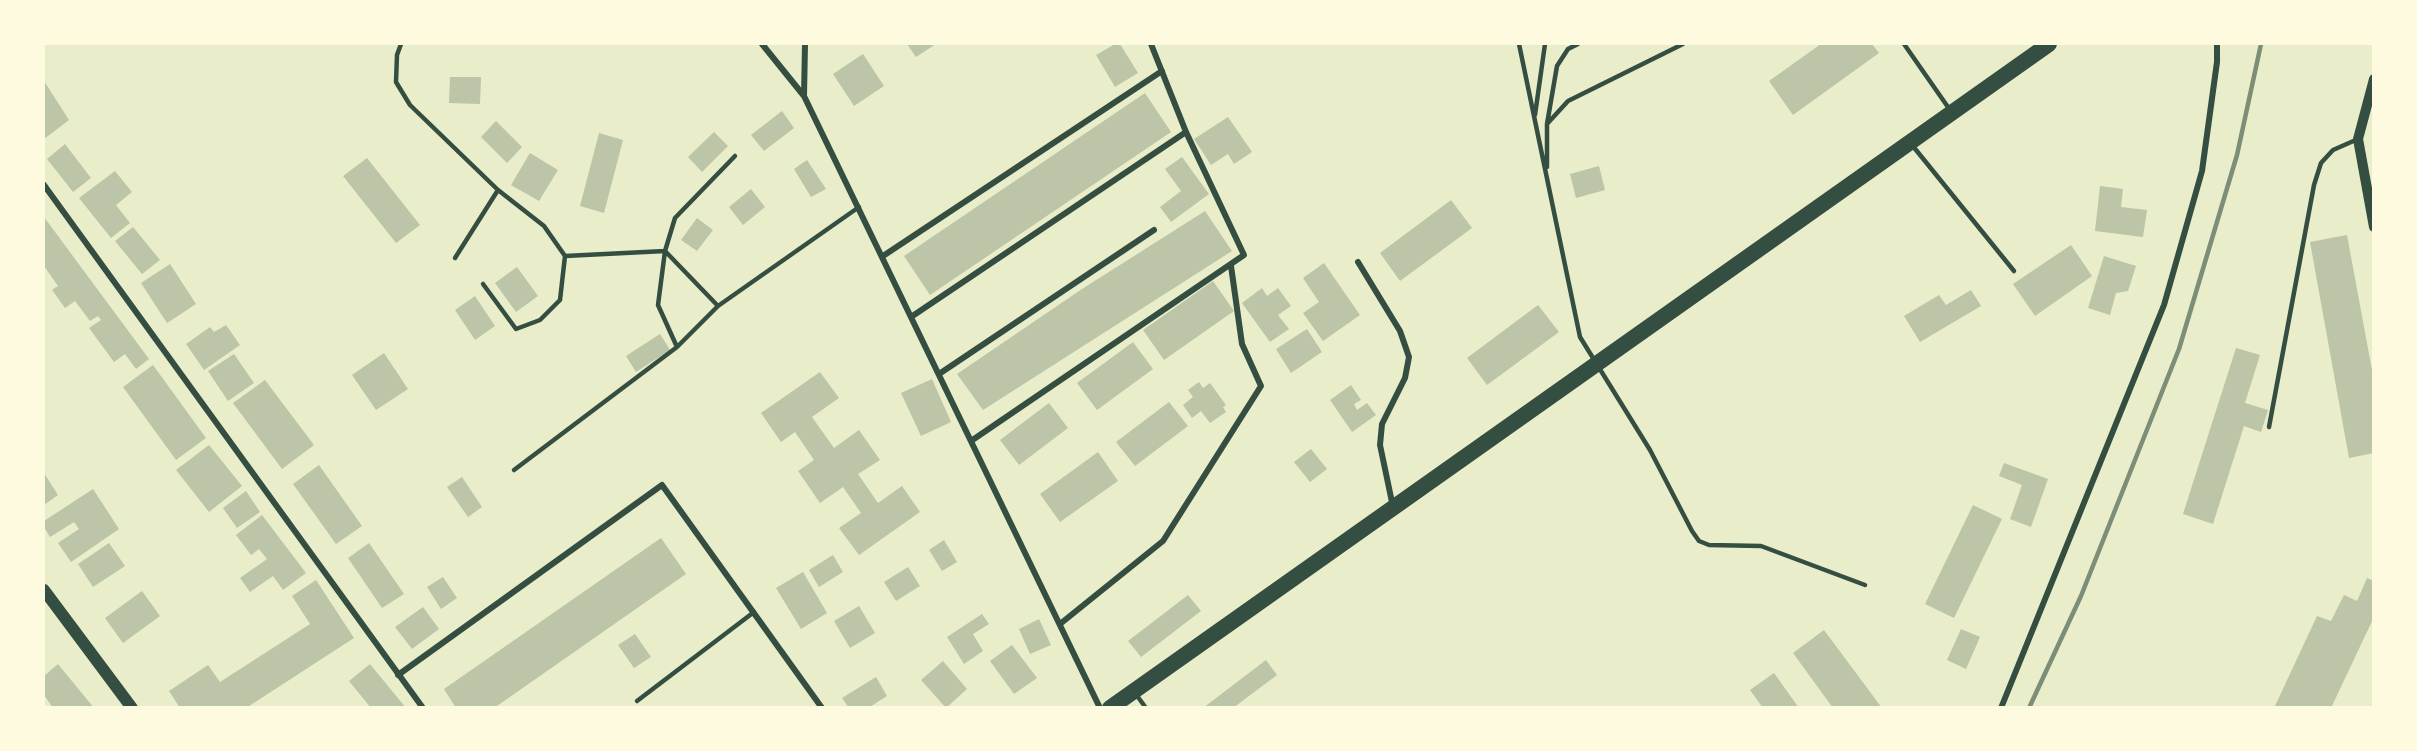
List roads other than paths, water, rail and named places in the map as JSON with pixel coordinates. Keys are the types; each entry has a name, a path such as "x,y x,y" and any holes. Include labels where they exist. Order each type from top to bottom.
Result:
{"highway":[{"path":"1110,708 1952,112 2039,46"}],"main road":[{"path":"44,590 132,708"}],"street":[{"path":"762,44 804,96 1100,708"},
{"path":"804,96 806,44"},
{"path":"971,441 1244,255 1186,132 1151,44"},
{"path":"2001,708 2164,305 2202,171 2217,62 2217,44"},
{"path":"883,256 1162,71"},
{"path":"2373,79 2358,139 2373,227"},
{"path":"911,317 1186,132"},
{"path":"44,185 423,708"},
{"path":"939,374 1154,230"},
{"path":"1358,262 1400,331 1409,357 1406,378 1382,424 1380,445 1393,507"},
{"path":"1060,624 1163,541 1261,386 1242,344 1231,266"},
{"path":"398,675 663,485 822,708"}],"lane":[{"path":"401,44 397,55 396,82 410,105 498,190 544,226 565,256 560,300 540,320 516,329 483,284"},
{"path":"1519,44 1580,337 1650,450 1699,541 1722,547 1761,546 1865,585"},
{"path":"1535,119 1545,44"},
{"path":"1547,178 1547,124 1557,66 1568,49 1578,44"},
{"path":"1547,124 1568,101 1683,44"},
{"path":"1904,44 1952,112"},
{"path":"2269,426 2314,185 2321,164 2333,150 2358,139"},
{"path":"1909,142 2014,271"},
{"path":"677,347 658,305 665,251 675,218 735,156"},
{"path":"455,258 498,190"},
{"path":"514,470 677,347 718,306 859,207"},
{"path":"565,256 665,251 718,306"},
{"path":"637,700 754,612"},
{"path":"1134,691 1146,708"}],"railway":[{"path":"2029,708 2081,596 2179,349 2237,155 2261,44"}]}
